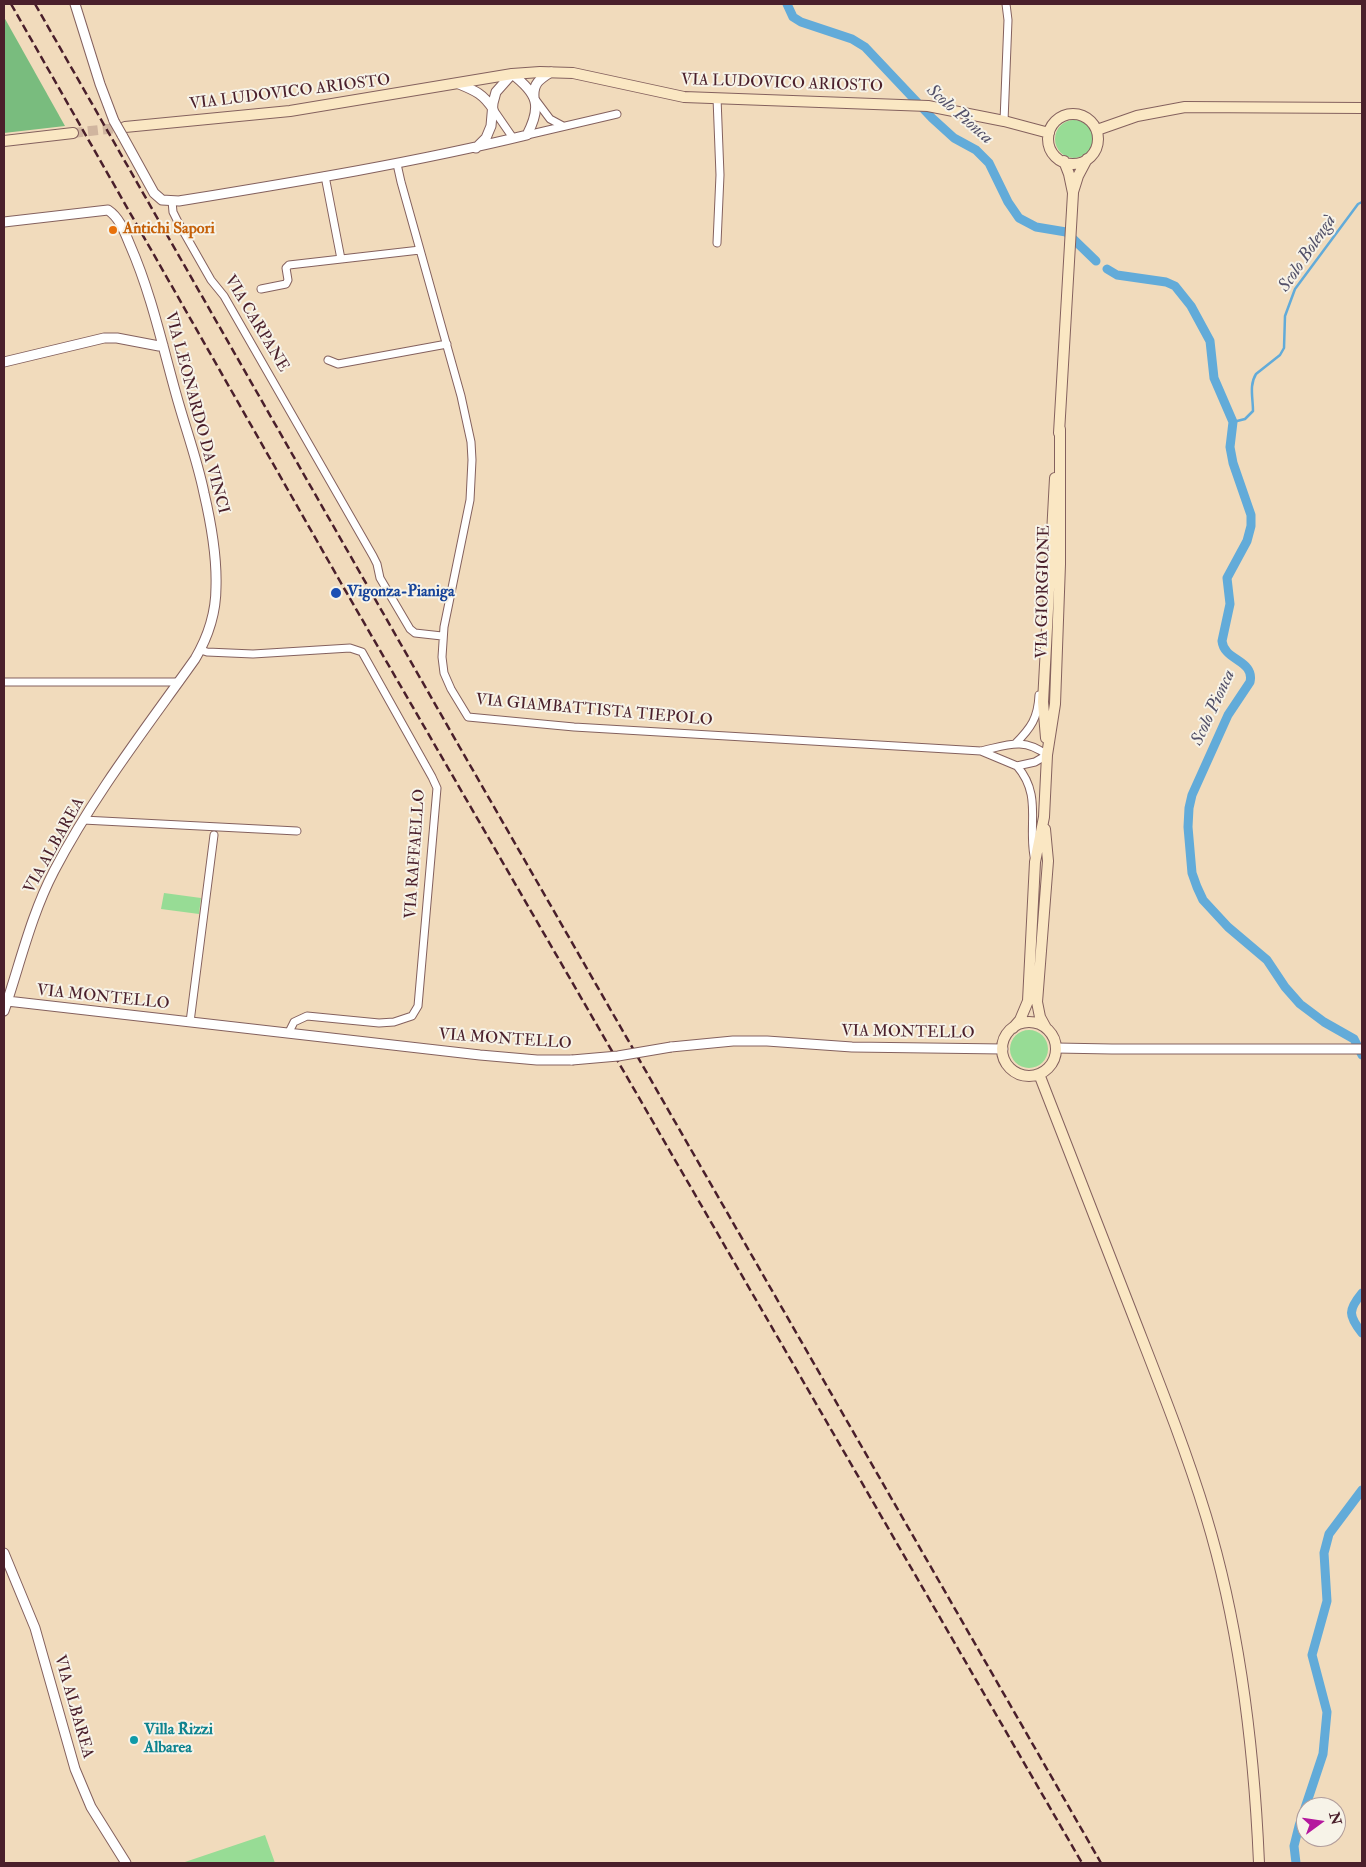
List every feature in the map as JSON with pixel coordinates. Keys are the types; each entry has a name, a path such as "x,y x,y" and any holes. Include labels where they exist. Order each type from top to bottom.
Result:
{"main road":[{"name":"VIA LUDOVICO ARIOSTO","path":"125,133 290,111 512,74 551,72 581,75 684,97 928,106 1049,132"},
{"path":"1097,130 1137,116 1185,108 1362,108"},
{"path":"1072,114 1080,115 1087,118 1097,130 1097,146 1087,159 1072,163 1064,161 1051,150 1049,132 1058,119 1072,114"},
{"path":"4,141 73,133"},
{"name":"VIA GIORGIONE","path":"1073,193 1078,176 1087,159"},
{"name":"VIA GIORGIONE","path":"1047,755 1043,702 1053,494 1060,429 1073,193 1064,161"},
{"name":"VIA GIORGIONE","path":"1046,1028 1040,1018 1037,1002 1048,861 1044,816 1047,755 1055,704 1057,668 1060,554 1060,429"},
{"name":"VIA GIORGIONE","path":"1013,1028 1020,1020 1028,1001 1035,862 1044,816"},
{"path":"1032,1022 1046,1028 1054,1039 1056,1048 1052,1064 1039,1074 1028,1075 1012,1069 1005,1060 1003,1049 1004,1039 1013,1028 1022,1023 1032,1022"},
{"path":"1039,1074 1158,1379 1206,1516 1240,1660 1247,1712 1259,1863"}],"street":[{"path":"76,4 99,80 114,121 125,133 154,193 162,200 172,201 397,164 476,148 617,114"},
{"path":"1004,121 1008,20 1006,4"},
{"path":"527,135 536,113 535,84 540,78 551,72"},
{"path":"476,148 486,138 491,126 496,92 512,74 523,82 550,119 563,126"},
{"path":"459,84 476,91 485,98 514,138"},
{"path":"717,98 720,176 717,243"},
{"name":"VIA GIAMBATTISTA TIEPOLO","path":"397,164 468,422 472,460 470,500 442,636 444,673 451,689 468,717 574,727 981,751 1015,744 1028,744 1047,755"},
{"path":"326,176 341,259"},
{"name":"VIA CARPANE","path":"172,201 173,212 178,222 211,280 224,296 373,556 380,578 410,629 415,633 442,636"},
{"name":"VIA LEONARDO DA VINCI","path":"4,222 108,210 114,214 122,226 139,264 204,491 214,552 216,587 215,610 208,634 179,682 108,783"},
{"path":"262,289 286,284 288,280 286,268 289,265 420,250"},
{"path":"4,362 104,338 117,338 159,346 163,345"},
{"path":"328,360 338,364 446,344"},
{"name":"VIA GIORGIONE","path":"1015,744 1027,732 1036,718 1045,582 1051,550"},
{"name":"VIA RAFFAELLO","path":"200,650 206,652 253,654 350,648 362,652 428,768 437,788 418,1006 412,1016 394,1022 378,1023 307,1016 294,1022 289,1032"},
{"path":"4,682 179,682"},
{"name":"VIA GIAMBATTISTA TIEPOLO","path":"981,751 1017,766"},
{"path":"1035,862 1032,843 1032,792 1025,775 1017,766 1035,762 1047,755"},
{"name":"VIA ALBAREA","path":"4,1011 31,925 54,872 108,783"},
{"path":"84,820 297,831"},
{"path":"190,1022 214,835"},
{"name":"VIA MONTELLO","path":"7,1001 500,1057 572,1060 733,1041 767,1041 852,1047 1003,1049"},
{"path":"1056,1048 1359,1049"},
{"name":"VIA ALBAREA","path":"4,1553 35,1628 75,1769 92,1807 126,1863"}],"green space":[{"path":"4,17 65,126 4,133"},
{"path":"1074,120 1088,125 1093,139 1088,153 1074,158 1060,153 1055,139 1060,125"},
{"path":"164,893 201,898 199,914 161,909"},
{"path":"1029,1030 1042,1036 1048,1049 1042,1062 1029,1068 1016,1062 1010,1049 1016,1036"},
{"path":"265,1835 275,1863 182,1863"}],"waterway":[{"name":"Scolo Pionca","path":"787,4 793,17 801,22 852,39 865,47 932,118 954,138 976,150 989,163 1008,202 1019,218 1036,227 1066,232 1096,261"},
{"name":"Scolo Bolengà","path":"1233,422 1245,419 1253,411 1252,387 1254,378 1256,374 1280,355 1284,348 1285,316 1295,289 1358,204 1362,202"},
{"name":"Scolo Pionca","path":"1107,269 1117,275 1166,282 1175,286 1191,306 1210,341 1214,378 1233,422 1230,447 1233,463 1251,515 1251,526 1247,541 1227,578 1230,604 1222,641 1228,653 1248,669 1250,682 1228,715 1192,795 1188,827 1192,873 1203,900 1228,927 1267,960 1285,987 1300,1004 1324,1022 1354,1039 1362,1055"},
{"name":"Scolo Pionca","path":"1362,1293 1352,1308 1352,1317 1362,1333"},
{"name":"Scolo Pionca","path":"1296,1863 1294,1846 1323,1754 1327,1712 1312,1655 1327,1601 1324,1553 1329,1534 1362,1490"}],"tunnel":[{"path":"73,133 125,127"}],"railway":[{"path":"11,4 341,583 1082,1863"},
{"path":"35,4 1101,1863"}],"place":[{"name":"Antichi Sapori","path":"113,230"},
{"name":"Vigonza-Pianiga","path":"336,593"},
{"name":"Villa Rizzi Albarea","path":"134,1740"}]}
